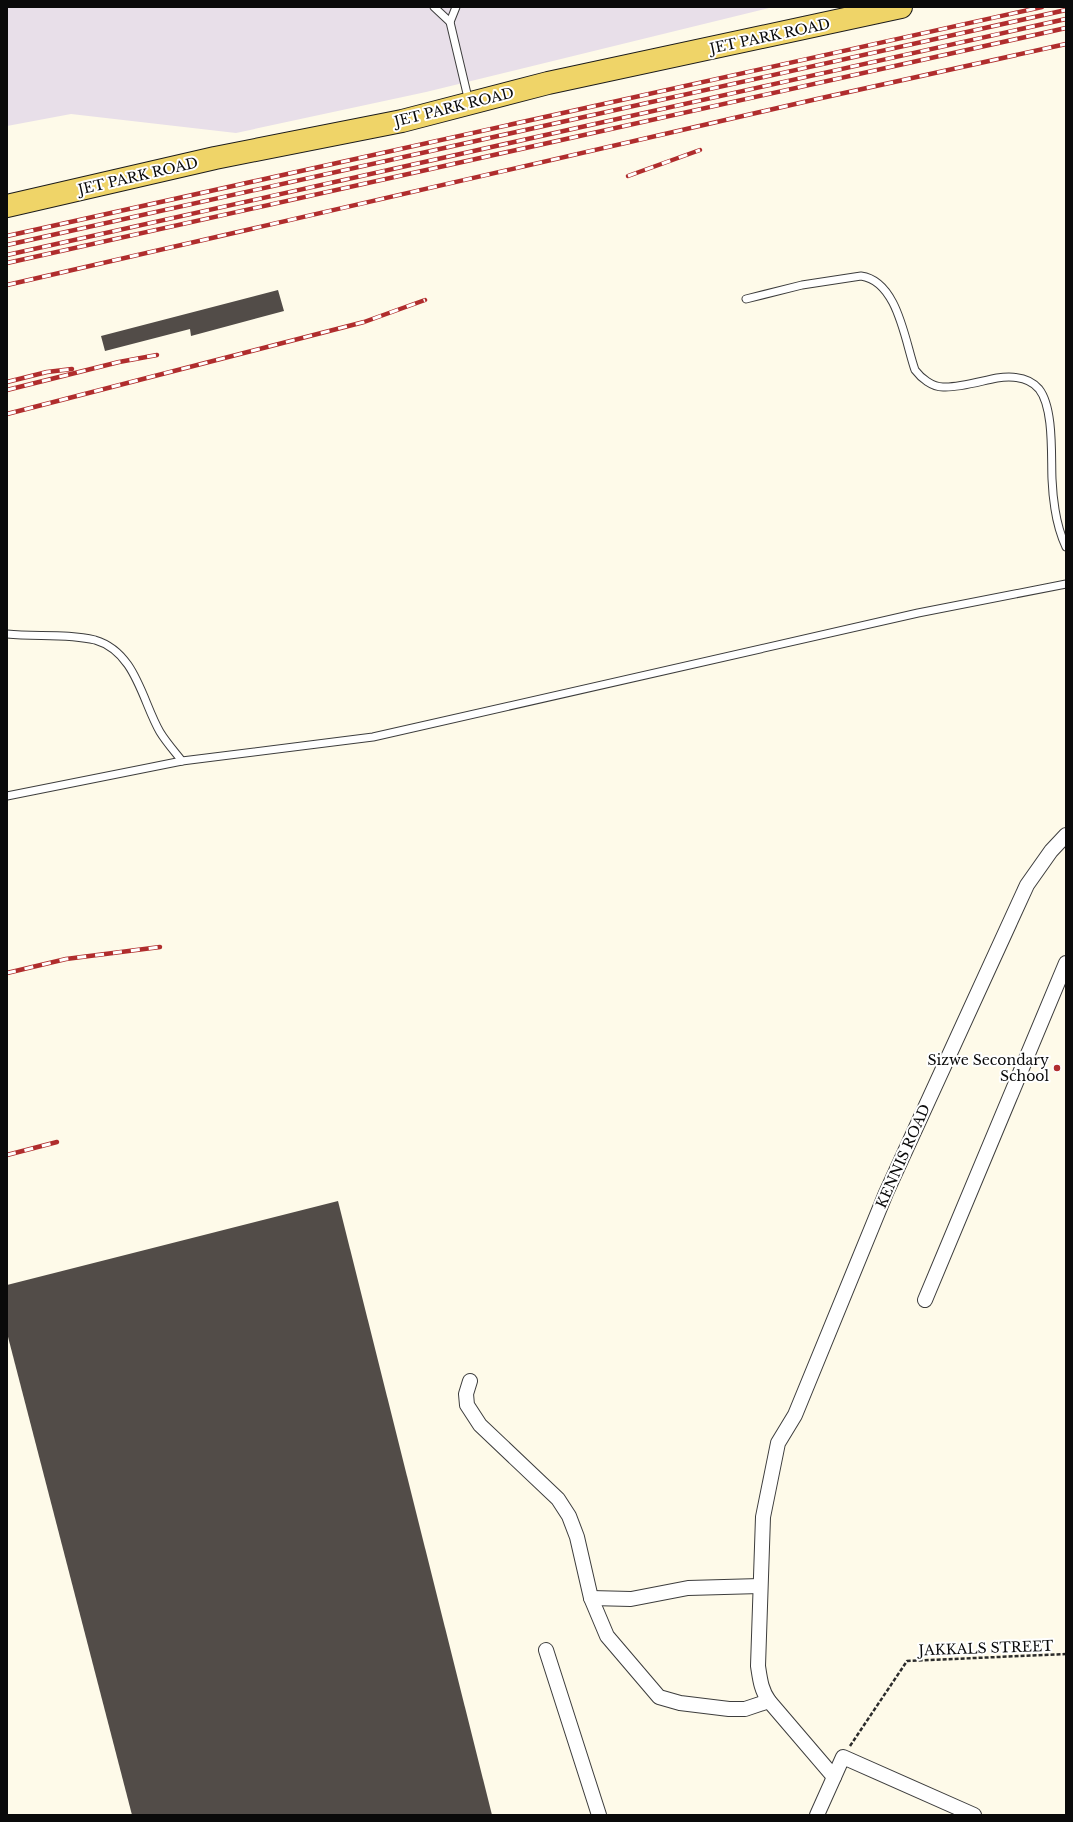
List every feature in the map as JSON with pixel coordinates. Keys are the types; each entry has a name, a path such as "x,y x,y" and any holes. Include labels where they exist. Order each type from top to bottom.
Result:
{"main road":[{"name":"JET PARK ROAD","path":"7,206 215,158 402,121 468,99 846,7"},
{"name":"JET PARK ROAD","path":"7,198 468,99 618,69 901,7"}],"street":[{"name":"KENNIS ROAD","path":"834,1776 769,1701 763,1693 760,1684 758,1666 763,1517 778,1443 795,1415 886,1194 1021,899 1041,865 1066,835"},
{"path":"925,1300 1066,963"},
{"path":"470,1381 466,1394 468,1406 480,1425 558,1499 569,1516 577,1537 591,1598 607,1636 659,1697 680,1703 729,1709 745,1709 769,1701"},
{"path":"591,1598 631,1599 688,1588 760,1586"},
{"path":"546,1650 599,1815"},
{"path":"817,1815 843,1757 974,1815"}],"lane":[{"path":"434,7 450,22 468,99"},
{"path":"450,22 456,7"},
{"path":"746,299 802,285 861,276 868,277 883,288 894,304 915,370 922,378 943,387 1010,377 1022,379 1034,385 1039,389 1046,408 1051,433 1052,480 1057,520 1066,547"},
{"path":"7,796 182,761 373,738 918,613 1066,584"},
{"path":"7,634 70,637 94,640 108,645 124,659 134,675 160,732 182,761"}],"path":[{"name":"JAKKALS STREET","path":"843,1757 907,1661 1066,1654"}],"shaded area":[{"path":"7,7 773,7 426,92 236,133 71,114 7,126"}],"building":[{"path":"278,290 284,311 191,336 190,329 105,351 101,336"},
{"path":"338,1201 492,1815 132,1815 7,1333 7,1285"}],"railway":[{"path":"7,236 1042,7"},
{"path":"7,245 1066,10"},
{"path":"7,255 1066,19"},
{"path":"7,263 1066,28"},
{"path":"7,285 817,99 1066,44"},
{"path":"628,176 700,150"},
{"path":"7,414 364,322 425,300"},
{"path":"7,390 119,362 157,355"},
{"path":"7,382 47,372 72,369"},
{"path":"7,973 66,959 160,947"},
{"path":"7,1155 57,1142"}],"place":[{"name":"Sizwe Secondary School","path":"1057,1068"}]}
